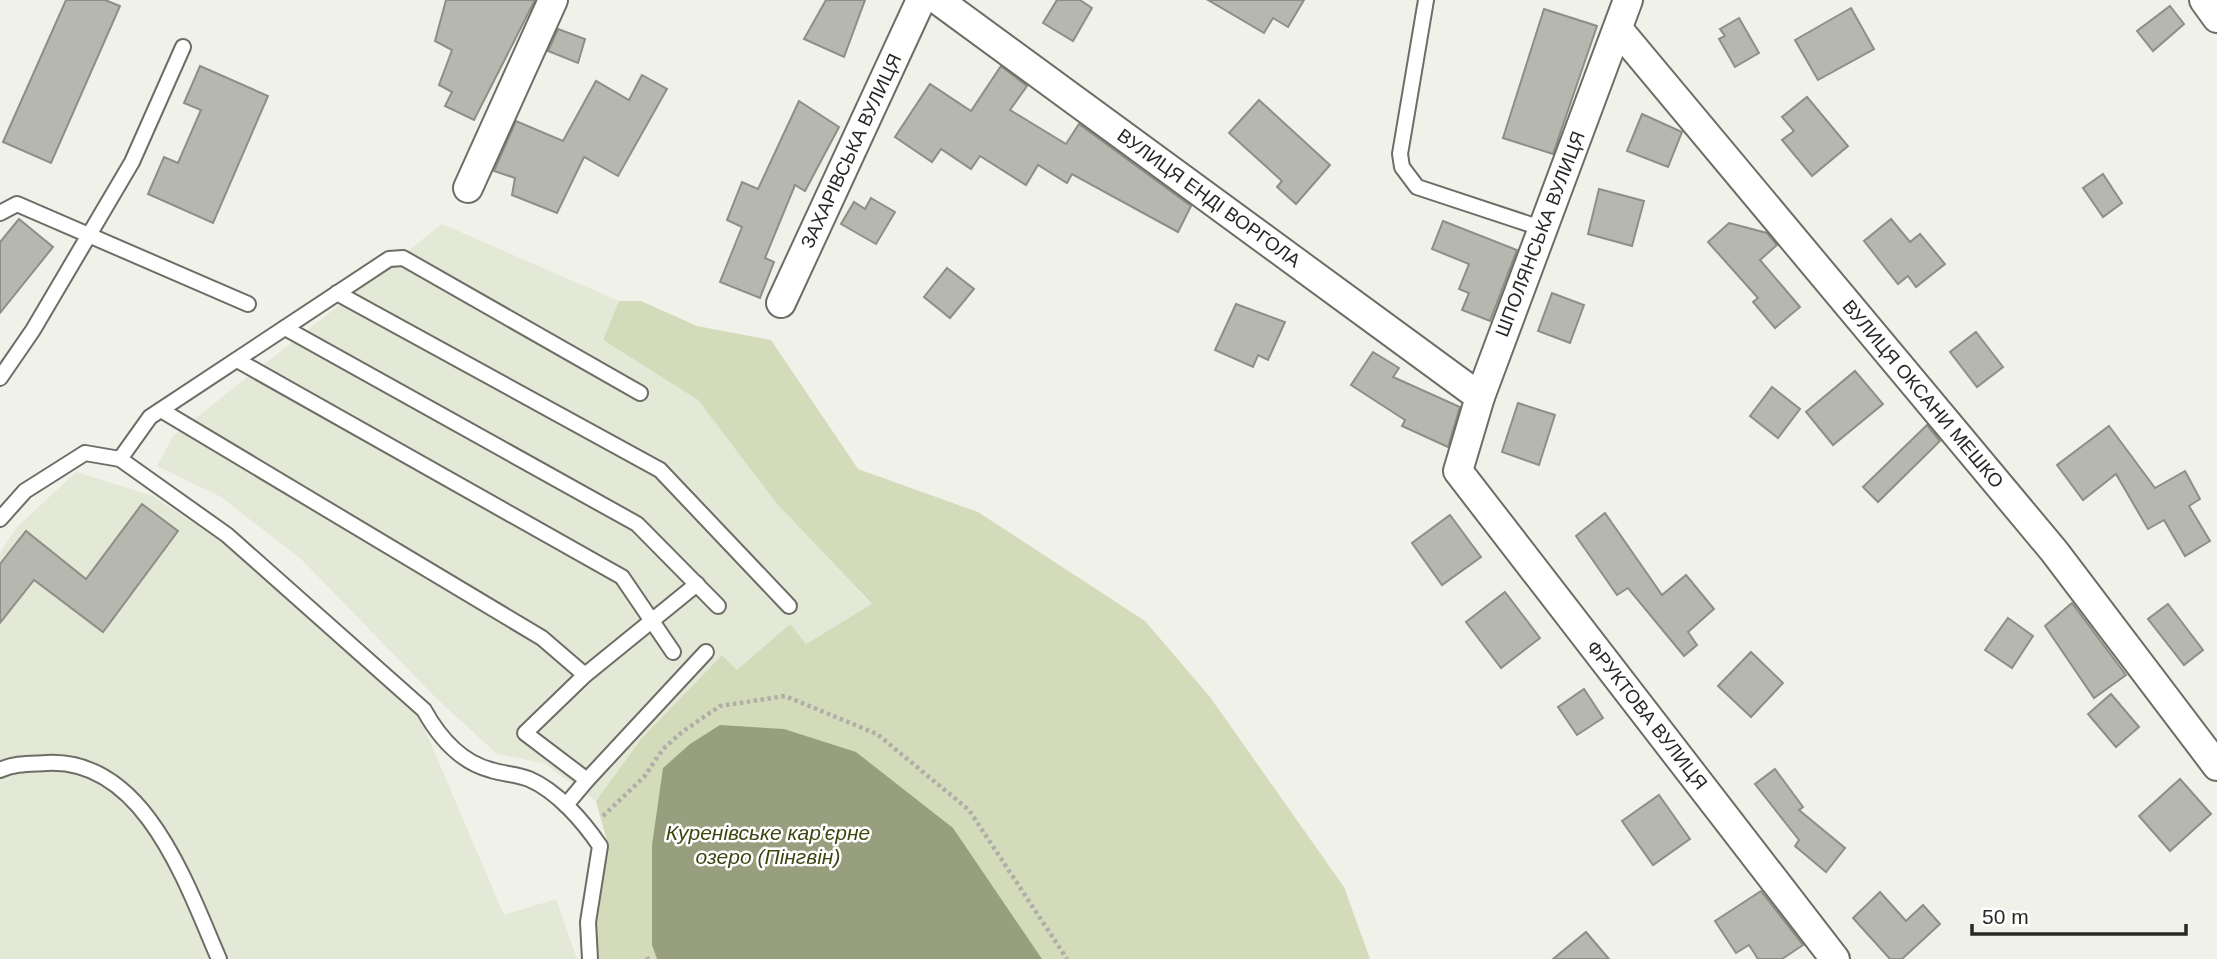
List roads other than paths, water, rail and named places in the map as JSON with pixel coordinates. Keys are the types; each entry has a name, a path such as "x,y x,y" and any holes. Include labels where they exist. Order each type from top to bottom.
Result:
{"street":[{"path":"468,188 553,0"},
{"name":"ЗАХАРІВСЬКА ВУЛИЦЯ","path":"781,303 921,0"},
{"name":"ВУЛИЦЯ ЕНДІ ВОРГОЛА","path":"939,0 1480,397"},
{"name":"ШПОЛЯНСЬКА ВУЛИЦЯ","path":"1458,471 1480,397 1628,0"},
{"path":"2204,0 2217,18"},
{"name":"ВУЛИЦЯ ОКСАНИ МЕШКО","path":"1618,29 2054,551 2217,766"},
{"name":"ФРУКТОВА ВУЛИЦЯ","path":"1458,471 1836,959"}],"lane":[{"path":"1426,0 1400,154 1402,167 1417,187 1541,228"},
{"path":"0,377 33,330 132,162 183,47"},
{"path":"0,213 17,204 248,304"},
{"path":"120,459 150,417 389,259 403,258 640,393"},
{"path":"337,293 660,470 789,606"},
{"path":"285,328 637,524 718,606"},
{"path":"237,360 622,577 673,652"},
{"path":"161,410 542,638 585,675"},
{"path":"0,519 25,491 85,453 120,459 227,535 424,710 437,733 457,752 488,770 530,779 566,806 589,829 600,846 589,922 590,959"},
{"path":"587,780 525,733 585,675 696,584"},
{"path":"566,806 706,652"},
{"path":"0,770 12,764 66,762 118,784 170,848 219,959"}],"water":[{"name":"Куренівське кар'єрне озеро (Пінгвін)","path":"720,725 784,729 856,752 953,828 1042,959 657,959 652,945 652,845 663,768 690,744"}]}
